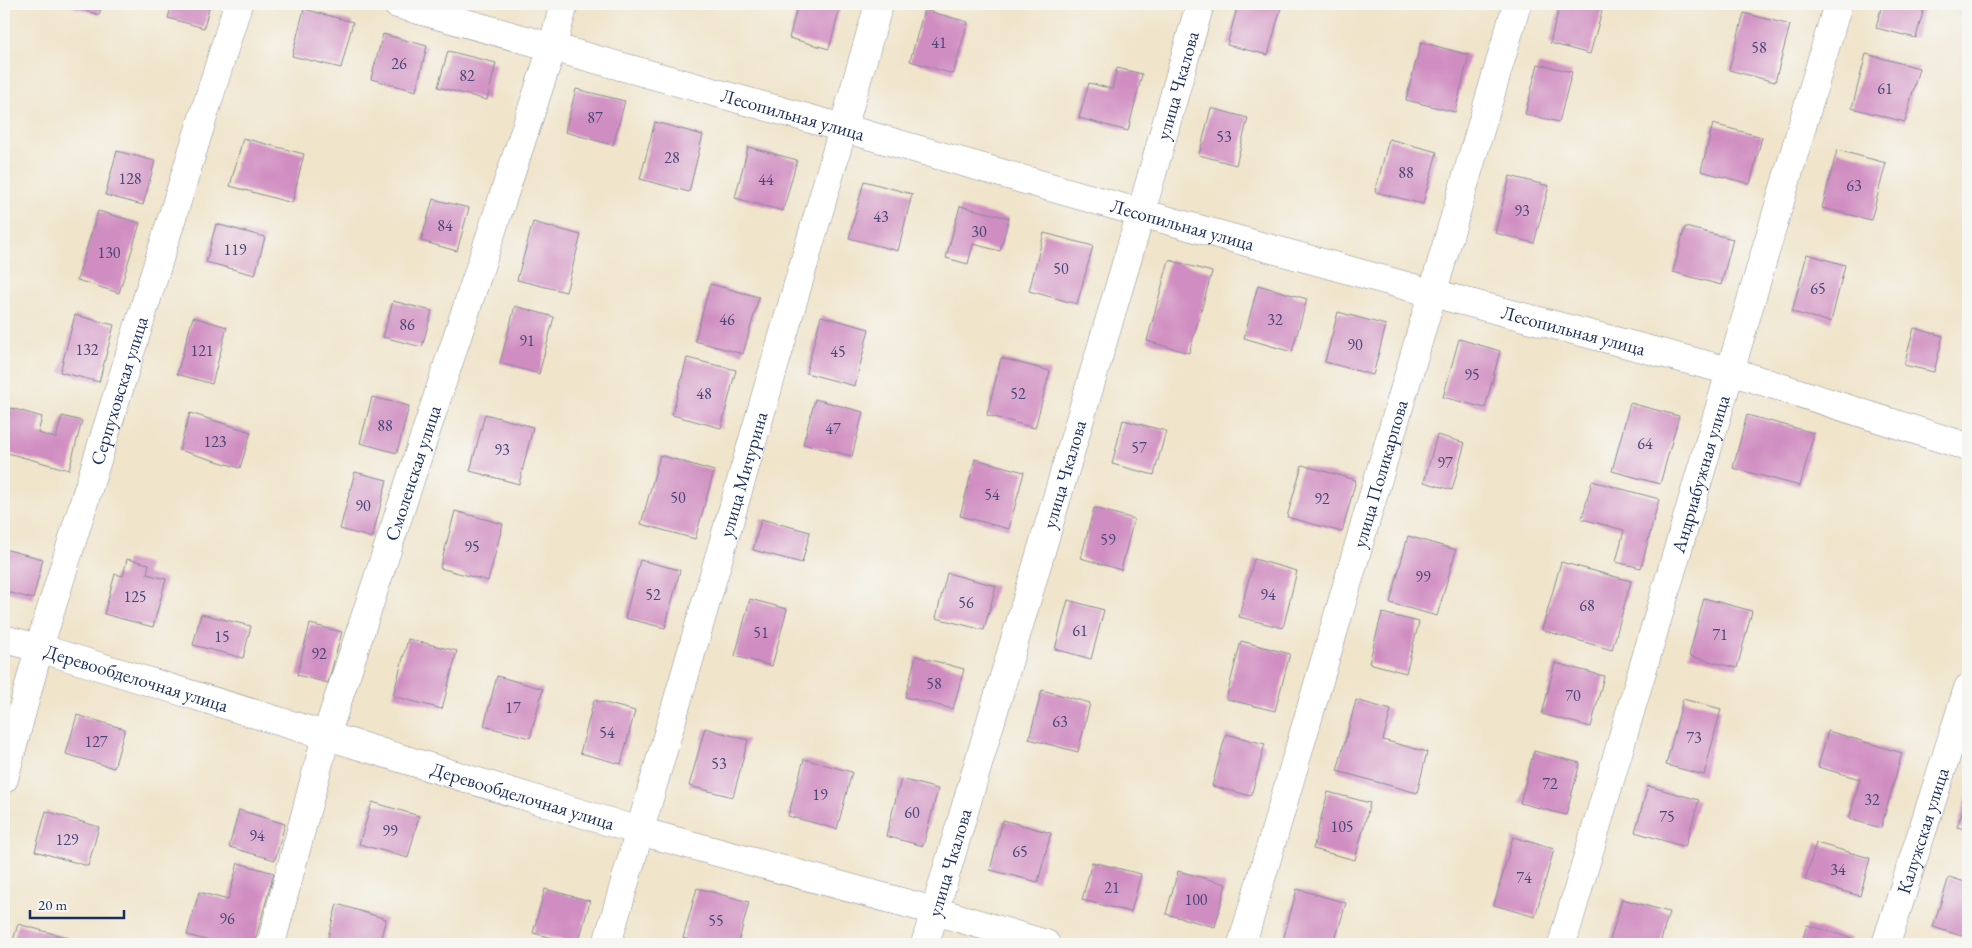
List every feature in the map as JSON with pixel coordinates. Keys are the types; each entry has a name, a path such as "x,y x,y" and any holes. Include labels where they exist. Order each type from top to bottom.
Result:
{"street":[{"name":"Серпуховская улица","path":"4,779 39,648 238,4"},
{"name":"Лесопильная улица","path":"397,4 844,128 1140,213 1432,293 1730,371 1968,447"},
{"name":"Смоленская улица","path":"271,944 326,736 552,48 564,4"},
{"name":"улица Мичурина","path":"607,944 879,4"},
{"name":"улица Чкалова","path":"925,944 1200,4"},
{"name":"улица Поликарпова","path":"1242,944 1517,4"},
{"name":"Андриабужная улица","path":"1562,944 1838,4"},
{"name":"Деревообделочная улица","path":"4,639 39,648 639,831 935,911 1046,944"},
{"name":"Калужская улица","path":"1886,944 1968,688"}],"building":[{"path":"64,4 102,4 99,15"},
{"path":"172,4 210,4 204,28 168,18"},
{"path":"798,4 841,4 829,49 789,38"},
{"path":"1238,4 1282,4 1268,55 1227,45"},
{"path":"1560,4 1604,4 1590,54 1550,43"},
{"path":"1882,4 1925,4 1916,38 1876,28"},
{"path":"304,9 353,22 341,68 292,56"},
{"path":"924,10 968,22 953,74 910,61"},
{"path":"1744,13 1790,25 1775,82 1729,70"},
{"path":"383,34 427,46 416,91 371,79"},
{"path":"1421,42 1469,55 1455,112 1406,100"},
{"path":"448,51 496,63 487,100 438,87"},
{"path":"1866,54 1919,68 1905,122 1852,108"},
{"path":"1538,64 1572,72 1559,122 1525,114"},
{"path":"1117,68 1142,74 1128,131 1079,118 1089,83 1112,89"},
{"path":"576,89 625,101 613,145 565,132"},
{"path":"1211,108 1248,118 1236,165 1199,155"},
{"path":"655,122 703,135 689,192 640,179"},
{"path":"1713,124 1762,137 1750,184 1701,171"},
{"path":"243,138 304,154 292,203 230,186"},
{"path":"1389,139 1437,152 1423,204 1375,192"},
{"path":"748,147 797,160 783,211 735,198"},
{"path":"1837,150 1886,163 1871,220 1822,208"},
{"path":"117,151 155,161 143,205 105,195"},
{"path":"1510,176 1549,186 1534,243 1495,233"},
{"path":"864,181 912,194 898,251 849,238"},
{"path":"433,199 469,208 457,251 421,241"},
{"path":"960,206 1009,218 1000,251 973,244 968,264 946,258"},
{"path":"98,211 140,223 119,293 77,280"},
{"path":"533,222 581,235 566,292 517,280"},
{"path":"216,224 265,237 255,275 206,262"},
{"path":"1685,227 1733,239 1721,285 1673,272"},
{"path":"1044,233 1093,246 1077,304 1029,291"},
{"path":"1807,254 1845,265 1831,322 1792,312"},
{"path":"1169,260 1212,272 1189,353 1147,341"},
{"path":"710,284 759,297 743,354 695,341"},
{"path":"1258,285 1307,299 1292,352 1244,338"},
{"path":"393,301 432,311 422,347 383,337"},
{"path":"515,306 554,317 539,374 500,363"},
{"path":"1338,312 1386,325 1373,375 1325,362"},
{"path":"75,315 114,325 99,382 60,372"},
{"path":"821,316 869,329 855,386 806,373"},
{"path":"193,317 227,327 212,384 177,374"},
{"path":"1914,328 1943,336 1934,372 1904,365"},
{"path":"1459,339 1500,351 1485,408 1443,397"},
{"path":"1968,348 1968,369 1962,367"},
{"path":"687,358 736,370 721,428 672,415"},
{"path":"1001,358 1050,371 1035,428 987,415"},
{"path":"372,397 409,406 397,453 360,443"},
{"path":"815,399 863,412 852,456 803,444"},
{"path":"1630,403 1679,416 1660,484 1612,471"},
{"path":"11,408 42,417 38,433 56,438 62,416 82,421 69,470 4,452 4,436"},
{"path":"190,413 251,432 240,468 179,450"},
{"path":"485,414 533,427 519,484 470,471"},
{"path":"1747,415 1814,433 1800,486 1733,468"},
{"path":"1123,420 1166,431 1154,475 1112,464"},
{"path":"1437,435 1465,443 1452,490 1424,482"},
{"path":"660,455 714,471 695,539 641,524"},
{"path":"975,459 1024,472 1009,529 960,516"},
{"path":"1302,465 1356,480 1342,532 1287,517"},
{"path":"355,472 387,480 372,538 340,529"},
{"path":"1592,481 1659,499 1641,568 1616,562 1624,530 1582,519"},
{"path":"1094,508 1134,519 1121,570 1081,558"},
{"path":"455,511 503,524 488,581 440,568"},
{"path":"761,519 810,532 802,563 753,550"},
{"path":"1408,536 1456,550 1437,616 1390,603"},
{"path":"4,549 43,559 33,599 4,591"},
{"path":"127,559 149,564 147,574 166,579 153,627 104,614 115,574 123,576"},
{"path":"1254,559 1297,571 1283,628 1239,617"},
{"path":"640,560 680,570 665,628 625,618"},
{"path":"1561,562 1631,581 1612,650 1542,630"},
{"path":"947,573 996,586 984,630 936,618"},
{"path":"1704,598 1752,611 1737,668 1689,656"},
{"path":"750,599 787,609 772,666 735,656"},
{"path":"1068,600 1104,610 1091,659 1055,649"},
{"path":"1382,613 1419,622 1406,673 1369,663"},
{"path":"201,614 251,626 243,658 193,645"},
{"path":"310,624 342,632 328,683 297,675"},
{"path":"408,639 457,651 442,709 393,696"},
{"path":"1241,641 1290,654 1275,711 1226,699"},
{"path":"916,656 964,669 953,709 905,697"},
{"path":"1555,663 1604,676 1591,727 1542,714"},
{"path":"497,676 543,689 530,738 484,726"},
{"path":"1042,690 1090,703 1078,752 1029,739"},
{"path":"1683,699 1721,709 1704,775 1666,765"},
{"path":"594,700 635,711 621,764 580,753"},
{"path":"1356,700 1391,710 1383,740 1427,752 1417,793 1337,771"},
{"path":"77,715 125,729 114,768 66,754"},
{"path":"705,728 748,740 733,797 689,786"},
{"path":"1828,731 1902,753 1881,828 1849,819 1860,779 1818,767"},
{"path":"1226,734 1265,744 1251,796 1212,786"},
{"path":"1534,751 1580,763 1566,815 1520,803"},
{"path":"804,759 852,772 837,829 788,816"},
{"path":"901,779 938,789 923,846 886,836"},
{"path":"1648,786 1699,800 1685,847 1635,832"},
{"path":"1328,792 1370,803 1355,860 1313,849"},
{"path":"1968,794 1968,830 1957,827"},
{"path":"372,802 419,816 408,858 359,844"},
{"path":"239,810 285,824 275,860 229,847"},
{"path":"46,811 99,827 88,866 35,851"},
{"path":"1003,820 1051,833 1038,882 990,870"},
{"path":"1513,837 1554,849 1535,917 1494,905"},
{"path":"1816,843 1870,858 1860,896 1805,880"},
{"path":"1092,862 1141,874 1131,912 1082,900"},
{"path":"238,863 274,873 254,944 220,944 187,935 199,892 228,900"},
{"path":"1178,871 1226,884 1215,927 1166,914"},
{"path":"1949,877 1968,883 1968,938 1933,927"},
{"path":"697,888 749,902 738,944 705,944 683,938"},
{"path":"545,889 590,901 578,944 533,933"},
{"path":"1297,889 1346,903 1334,944 1282,944"},
{"path":"1622,899 1669,912 1660,944 1609,944"},
{"path":"337,904 386,919 379,944 326,944"},
{"path":"18,924 69,938 67,944 12,944"},
{"path":"1807,925 1851,938 1849,944 1801,944"}]}
